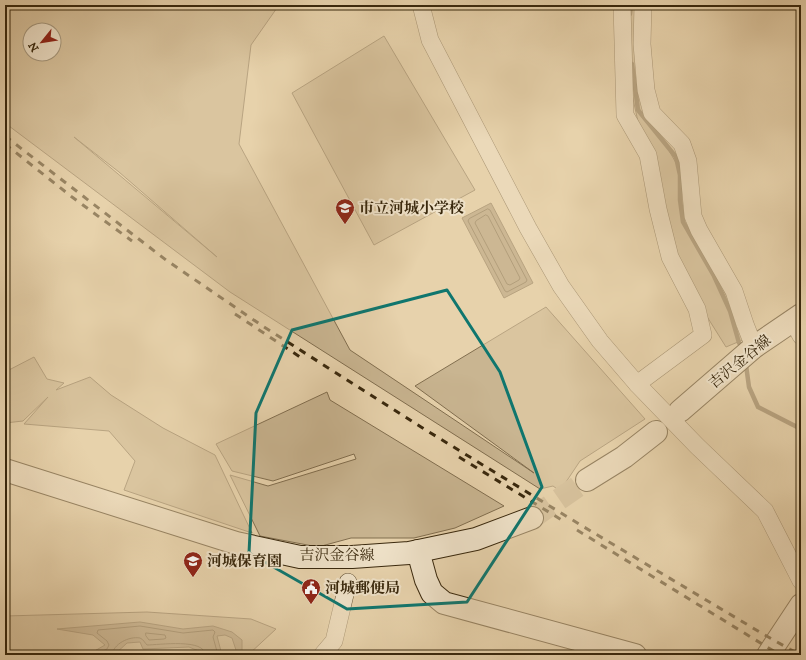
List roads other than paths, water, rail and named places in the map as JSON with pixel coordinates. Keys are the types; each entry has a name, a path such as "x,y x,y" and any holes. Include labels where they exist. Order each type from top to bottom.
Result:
{"main road":[{"name":"吉沢金谷線","path":"680,411 754,347 798,324"},
{"path":"586,480 624,457 656,432"},
{"name":"吉沢金谷線","path":"5,470 236,543 300,557 352,557 418,551 476,539 532,518"},
{"path":"418,551 426,580 432,593 444,603 635,655"},
{"path":"768,655 801,605"}],"street":[{"path":"421,5 430,40 525,222 561,286 600,341 638,384 698,446 765,511 801,581"},
{"path":"622,5 625,114 648,154 658,209 670,257 697,309 703,335 638,384"},
{"path":"643,5 642,44 646,90 652,113 682,144 688,161 693,216 699,230 734,291 754,347"},
{"path":"323,654 334,640 348,582"}],"water":[{"path":"491,203 533,283 504,298 462,218"},
{"path":"140,622 183,629 213,626 232,632 242,640 242,655 236,655 232,638 225,635 217,636 222,655 202,655 201,652 189,647 143,649 140,642 127,643 114,655 68,655 91,653 105,645 93,635 57,629"}],"waterway":[{"path":"630,14 631,5"},
{"path":"632,64 638,110 676,157 680,175 680,200 683,222 714,276 730,311 739,343"},
{"path":"746,365 749,387 758,407 801,429"}],"tunnel":[{"path":"532,518 587,480"}],"railway":[{"path":"5,136 166,260 264,327 421,427 579,524 800,655"},
{"path":"5,144 72,197 132,241"},
{"path":"235,314 300,357"},
{"path":"459,457 565,522"},
{"path":"577,530 780,655"}],"place":[{"name":"市立河城小学校","path":"345,225"},
{"name":"河城保育園","path":"193,578"},
{"name":"河城郵便局","path":"311,605"}]}
